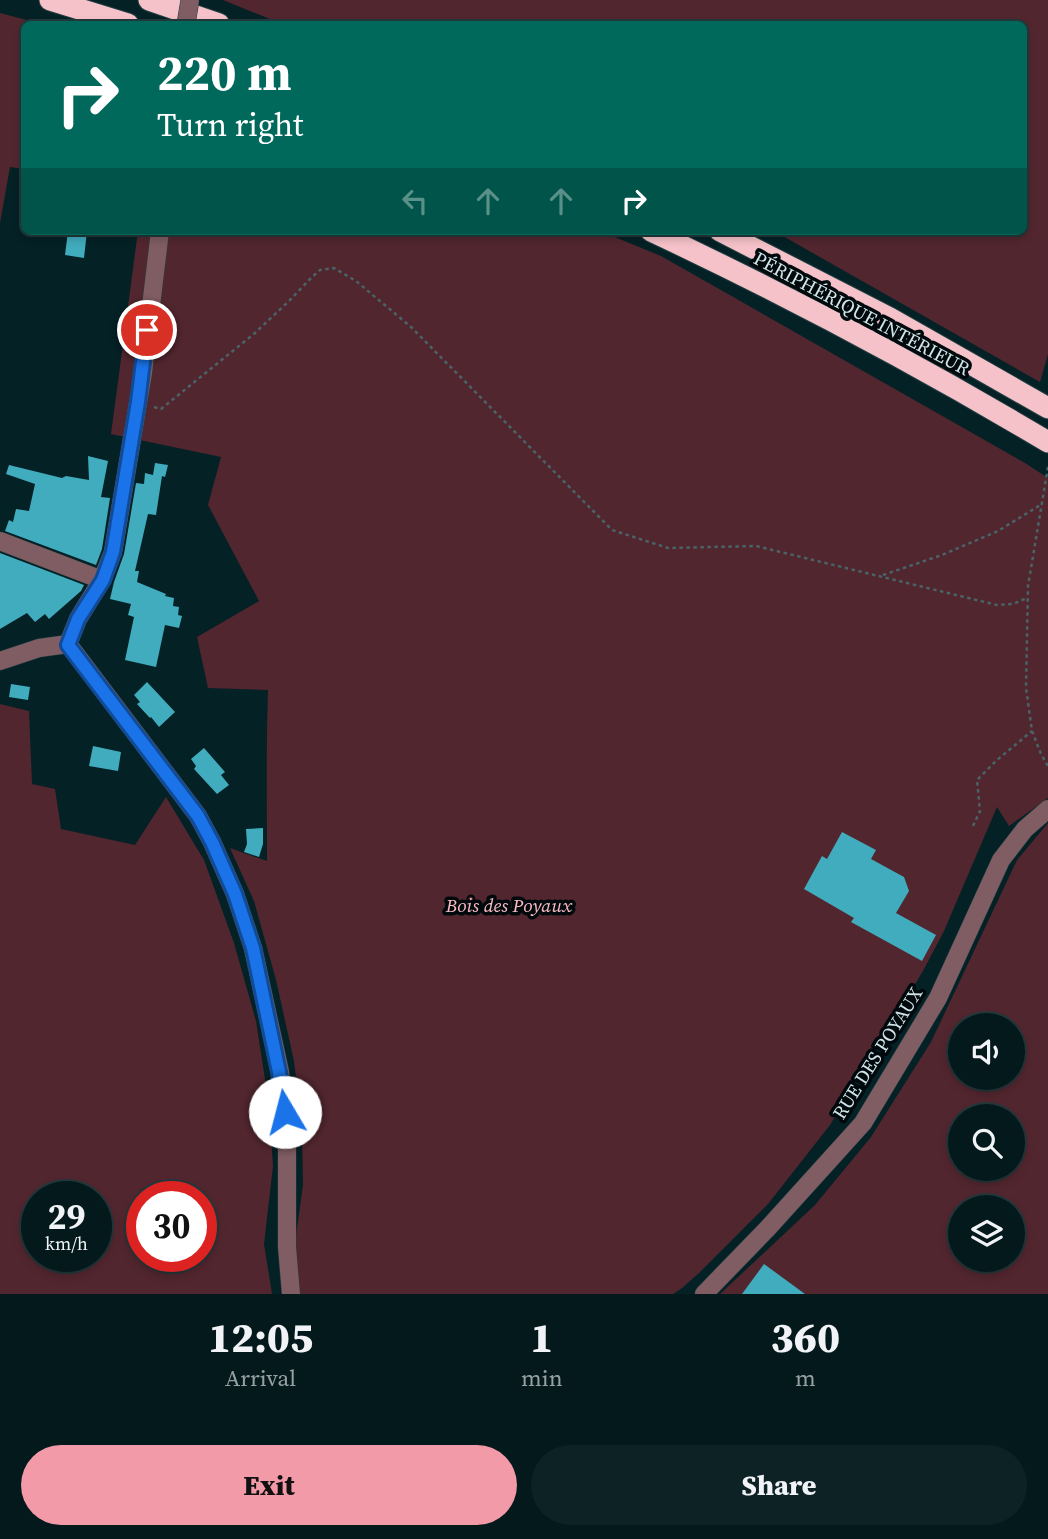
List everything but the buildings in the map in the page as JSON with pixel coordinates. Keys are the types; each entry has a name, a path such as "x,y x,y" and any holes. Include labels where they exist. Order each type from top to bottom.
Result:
{"highway":[{"path":"50,0 118,21"},
{"path":"149,0 210,21"},
{"name":"PÉRIPHÉRIQUE INTÉRIEUR","path":"660,235 837,323 1048,442"},
{"path":"728,235 890,318 1048,408"}],"street":[{"path":"186,21 190,0"},
{"path":"68,645 78,619 103,580 113,552 138,402 159,235"},
{"path":"0,541 103,580"},
{"path":"0,661 39,648 68,645"},
{"path":"68,645 198,816 235,894 253,948 279,1072 288,1132 287,1247 291,1294"},
{"name":"RUE DES POYAUX","path":"704,1294 863,1123 938,998 1001,860 1025,829 1048,809"}],"path":[{"path":"138,402 161,409 255,332 320,270 334,268 356,281 411,327 612,530 668,548 756,546 997,606 1013,604 1027,598"},
{"path":"1048,467 1029,577 1026,688 1032,732 1048,766"},
{"path":"880,575 942,555 998,531 1042,504"},
{"path":"973,826 980,811 977,780 1032,732"}],"green space":[{"path":"223,0 1048,0 1048,354 1040,382 781,235 1027,235 1027,21 275,21"},
{"path":"0,13 31,21 21,21 21,169 10,167 0,223"},
{"name":"Bois des Poyaux","path":"137,235 610,235 661,256 1048,478 1048,798 1009,826 997,807 944,931 923,971 830,1125 768,1204 699,1273 673,1294 300,1294 296,1270 296,1236 303,1185 302,1130 294,1061 276,980 254,901 230,848 267,861 268,690 208,688 197,637 259,601 208,505 221,457 111,434"},
{"path":"0,704 29,711 32,784 55,789 61,829 135,845 166,797 204,860 234,943 256,1021 269,1105 273,1166 264,1244 272,1294 0,1294"},
{"path":"1048,823 1048,1294 720,1294 815,1205 871,1137 931,1042 1017,860"}],"route":[{"path":"147,330 143,373 113,552 103,580 78,619 68,645 198,816 212,842 235,894 253,948 285,1112"}]}
